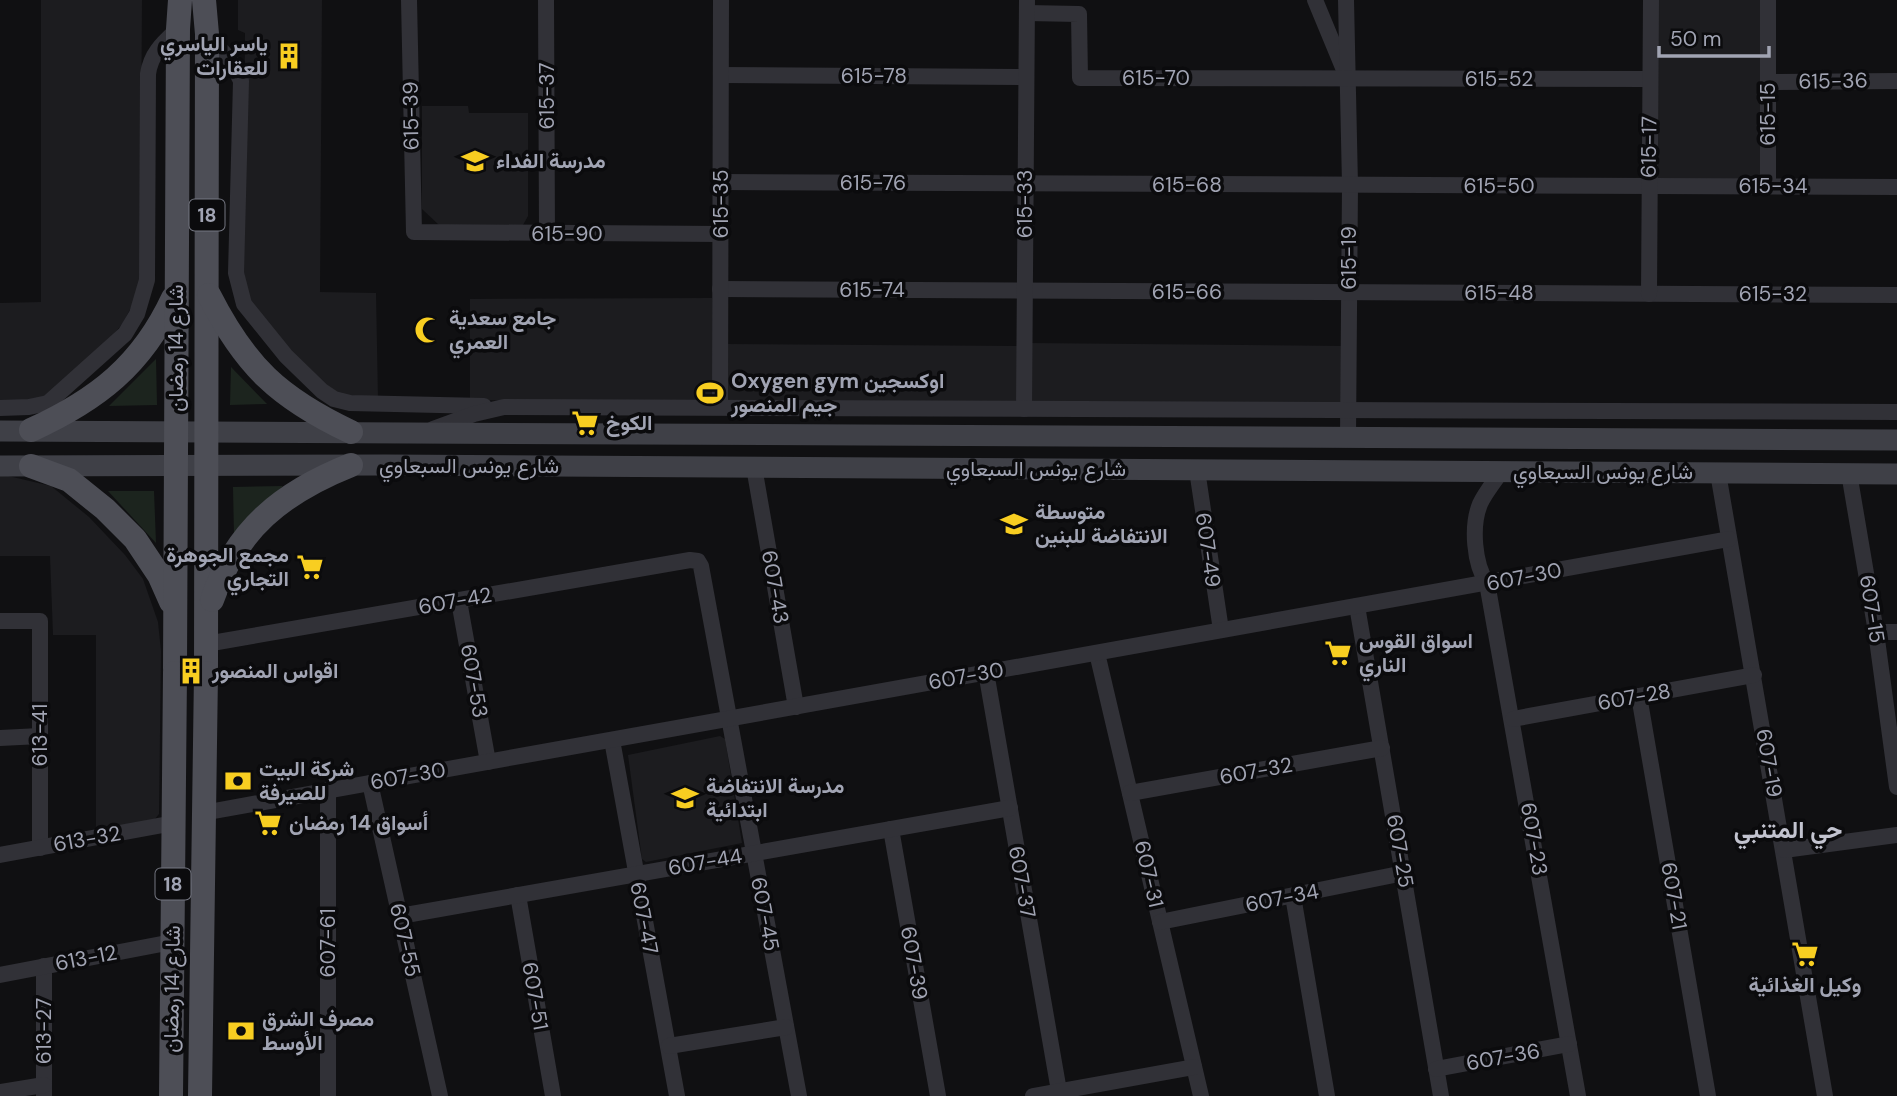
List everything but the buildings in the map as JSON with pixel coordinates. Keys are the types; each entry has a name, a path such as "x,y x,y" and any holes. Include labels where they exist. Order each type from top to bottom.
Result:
{"main road":[{"name":"شارع 14 رمضان","path":"169,0 178,29"},
{"name":"شارع 14 رمضان","path":"171,1096 180,0"},
{"name":"شارع 14 رمضان","path":"200,1096 207,614 207,34 204,0"},
{"name":"شارع 14 رمضان","path":"207,34 214,0"},
{"path":"207,290 226,327 260,371 279,390 313,414 351,432"},
{"path":"31,430 85,403 130,365 153,334 176,291"},
{"name":"شارع يونس السبعاوي","path":"0,431 1897,440"},
{"path":"1500,438 1501,472"},
{"name":"شارع يونس السبعاوي","path":"0,466 207,464 1897,474"},
{"path":"207,614 220,578 237,548 259,522 284,499 316,479 351,465"},
{"path":"31,466 69,480 105,509 135,539 159,575 176,614"}],"street":[{"name":"615-39","path":"409,0 414,232"},
{"name":"615-37","path":"546,0 547,234"},
{"name":"615-35","path":"720,407 721,0"},
{"name":"615-19","path":"1315,0 1348,78"},
{"name":"615-19","path":"1346,0 1350,185 1348,437"},
{"name":"615-17","path":"1649,294 1651,0"},
{"name":"615-15","path":"1768,0 1768,186"},
{"name":"615-70","path":"1027,6 1079,14 1080,78 1348,78"},
{"name":"615-33","path":"1024,409 1027,6"},
{"path":"0,408 48,403 125,334 137,314 147,280 148,74 155,52 178,29"},
{"path":"207,34 231,61 240,81 236,273 239,289 250,314 286,356 322,391 334,399 350,403 504,407 1897,412"},
{"name":"615-78","path":"721,75 1026,77"},
{"name":"615-52","path":"1348,78 1650,79"},
{"name":"615-36","path":"1768,82 1897,81"},
{"name":"615-76","path":"721,182 1025,184"},
{"name":"615-68","path":"1025,184 1350,185"},
{"name":"615-50","path":"1350,185 1648,186"},
{"name":"615-34","path":"1648,186 1897,187"},
{"name":"615-90","path":"414,232 721,234"},
{"name":"615-74","path":"720,289 1025,291"},
{"name":"615-66","path":"1025,291 1349,293"},
{"name":"615-48","path":"1349,293 1649,294"},
{"name":"615-32","path":"1649,294 1897,295"},
{"path":"422,432 504,407"},
{"name":"607-43","path":"754,467 796,707"},
{"name":"607-49","path":"1196,470 1220,630"},
{"name":"607-23","path":"1501,472 1480,504 1477,515 1478,567 1488,583 1578,1096"},
{"name":"607-19","path":"1718,473 1825,1096"},
{"name":"607-15","path":"1849,474 1894,745 1897,786"},
{"name":"607-30","path":"203,813 1729,539"},
{"name":"607-42","path":"206,662 459,601 690,560 698,561 701,566"},
{"name":"607-45","path":"701,566 799,1096"},
{"name":"607-53","path":"459,601 488,762"},
{"name":"607-25","path":"1357,606 1441,1096"},
{"name":"613-41","path":"0,621 40,621 40,848"},
{"path":"1876,632 1897,632"},
{"name":"607-31","path":"1097,653 1200,1096"},
{"name":"607-37","path":"986,672 1059,1091"},
{"name":"607-28","path":"1513,719 1754,675"},
{"name":"607-21","path":"1639,696 1708,1096"},
{"path":"0,738 40,736"},
{"name":"607-47","path":"612,740 677,1096"},
{"name":"607-32","path":"1129,793 1382,748"},
{"name":"607-55","path":"370,783 440,1096"},
{"name":"607-61","path":"328,790 328,1096"},
{"name":"607-44","path":"400,916 1010,808"},
{"name":"613-32","path":"0,855 174,823"},
{"name":"607-39","path":"891,829 938,1096"},
{"path":"1784,850 1897,835"},
{"name":"607-34","path":"1160,922 1404,873"},
{"name":"607-51","path":"518,895 553,1096"},
{"path":"1293,896 1327,1096"},
{"name":"613-12","path":"0,975 172,942"},
{"name":"613-27","path":"44,967 44,1090"},
{"path":"668,1046 786,1027"},
{"name":"607-36","path":"1436,1069 1569,1044"},
{"path":"1032,1096 1194,1067"},
{"path":"0,1092 44,1090"}],"shaded area":[{"path":"41,0 142,0 140,290 123,323 99,352 42,400 0,404 0,303 41,302"},
{"path":"238,0 322,0 320,292 376,293 378,399 332,393 309,375 249,299 243,268 245,33 238,30"},
{"path":"1657,0 1764,0 1763,180 1656,179"},
{"name":"مدرسة الفداء","path":"422,106 468,106 469,113 528,113 528,216 523,225 439,225 422,209"},
{"path":"712,298 713,399 710,403 470,400 470,299"},
{"path":"1029,343 1344,346 1341,403 1029,401"},
{"path":"725,344 1017,346 1017,401 728,402 725,395"},
{"path":"156,359 157,405 109,406"},
{"path":"231,367 267,404 230,405"},
{"path":"0,474 51,486 89,517 125,555 143,579 158,622 161,651 159,814 154,820 96,834 96,635 53,635 50,556 0,556"},
{"path":"283,486 234,535 233,487"},
{"path":"108,491 154,491 156,543"},
{"name":"مدرسة الانتفاضة ابتدائية","path":"720,736 725,739 742,843 646,862 642,859 628,755"}],"place":[{"name":"ياسر الياسري للعقارات","path":"289,56"},
{"name":"مدرسة الفداء","path":"475,161"},
{"name":"جامع سعدية العمري","path":"428,330"},
{"name":"Oxygen gym اوكسجين جيم المنصور","path":"710,393"},
{"name":"الكوخ","path":"585,423"},
{"name":"متوسطة الانتفاضة للبنين","path":"1014,524"},
{"name":"مجمع الجوهرة التجاري","path":"310,567"},
{"name":"اسواق القوس الناري","path":"1338,653"},
{"name":"اقواس المنصور","path":"191,671"},
{"name":"شركة البيت للصيرفة","path":"238,781"},
{"name":"مدرسة الانتفاضة ابتدائية","path":"685,798"},
{"name":"أسواق 14 رمضان","path":"268,823"},
{"name":"وكيل الغذائية","path":"1805,954"},
{"name":"مصرف الشرق الأوسط","path":"241,1031"}],"district":[{"name":"حي المتنبي","path":"1788,830"}]}
